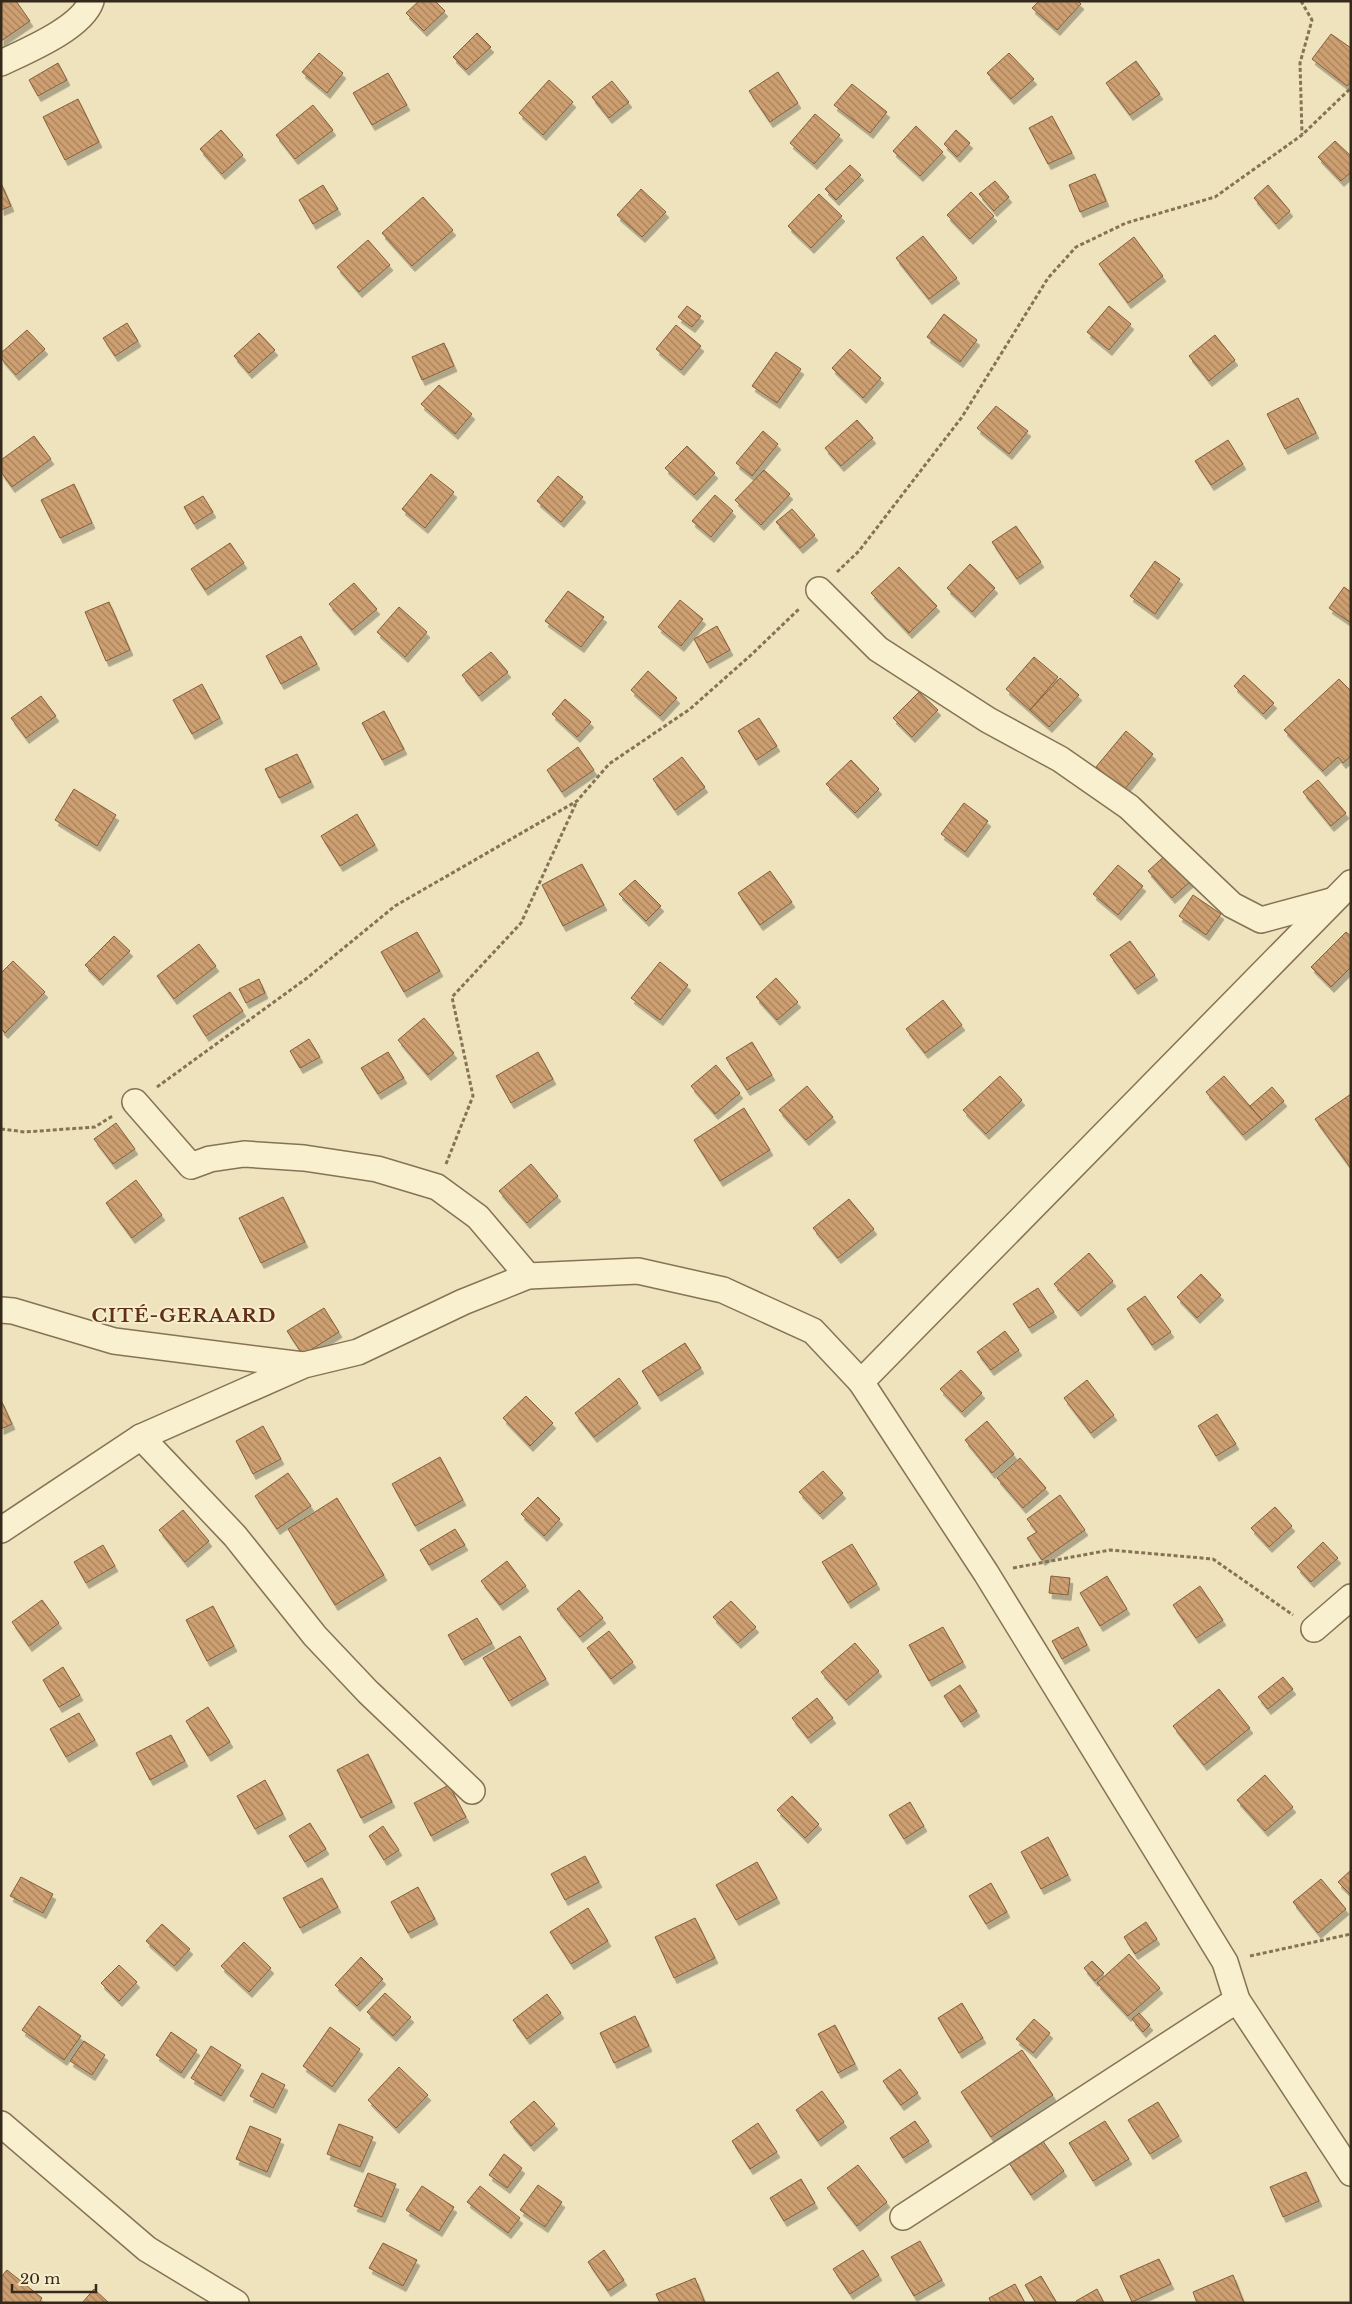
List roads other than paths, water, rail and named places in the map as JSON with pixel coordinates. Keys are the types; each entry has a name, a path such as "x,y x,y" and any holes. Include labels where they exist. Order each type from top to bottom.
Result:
{"street":[{"path":"1,63 56,36 88,9 91,1"},
{"path":"819,590 878,649 988,720 1060,760 1129,807 1232,905 1261,920 1333,900"},
{"path":"861,1382 1351,883"},
{"path":"135,1102 191,1166 210,1159 244,1154 304,1158 377,1169 437,1187 478,1217 528,1276"},
{"path":"1,1530 141,1437 304,1366 358,1352 463,1302 528,1276 638,1271 722,1290 813,1331 861,1382 986,1573 1225,1962 1237,2000 1351,2173"},
{"path":"1,1310 13,1311 114,1342 304,1366"},
{"path":"141,1437 234,1536 328,1650 368,1692 472,1791"},
{"path":"1314,1629 1351,1597"},
{"path":"903,2217 1237,2000"},
{"path":"1,2124 147,2249 236,2303"}],"district":[{"name":"CITÉ-GERAARD","path":"184,1315"}]}
